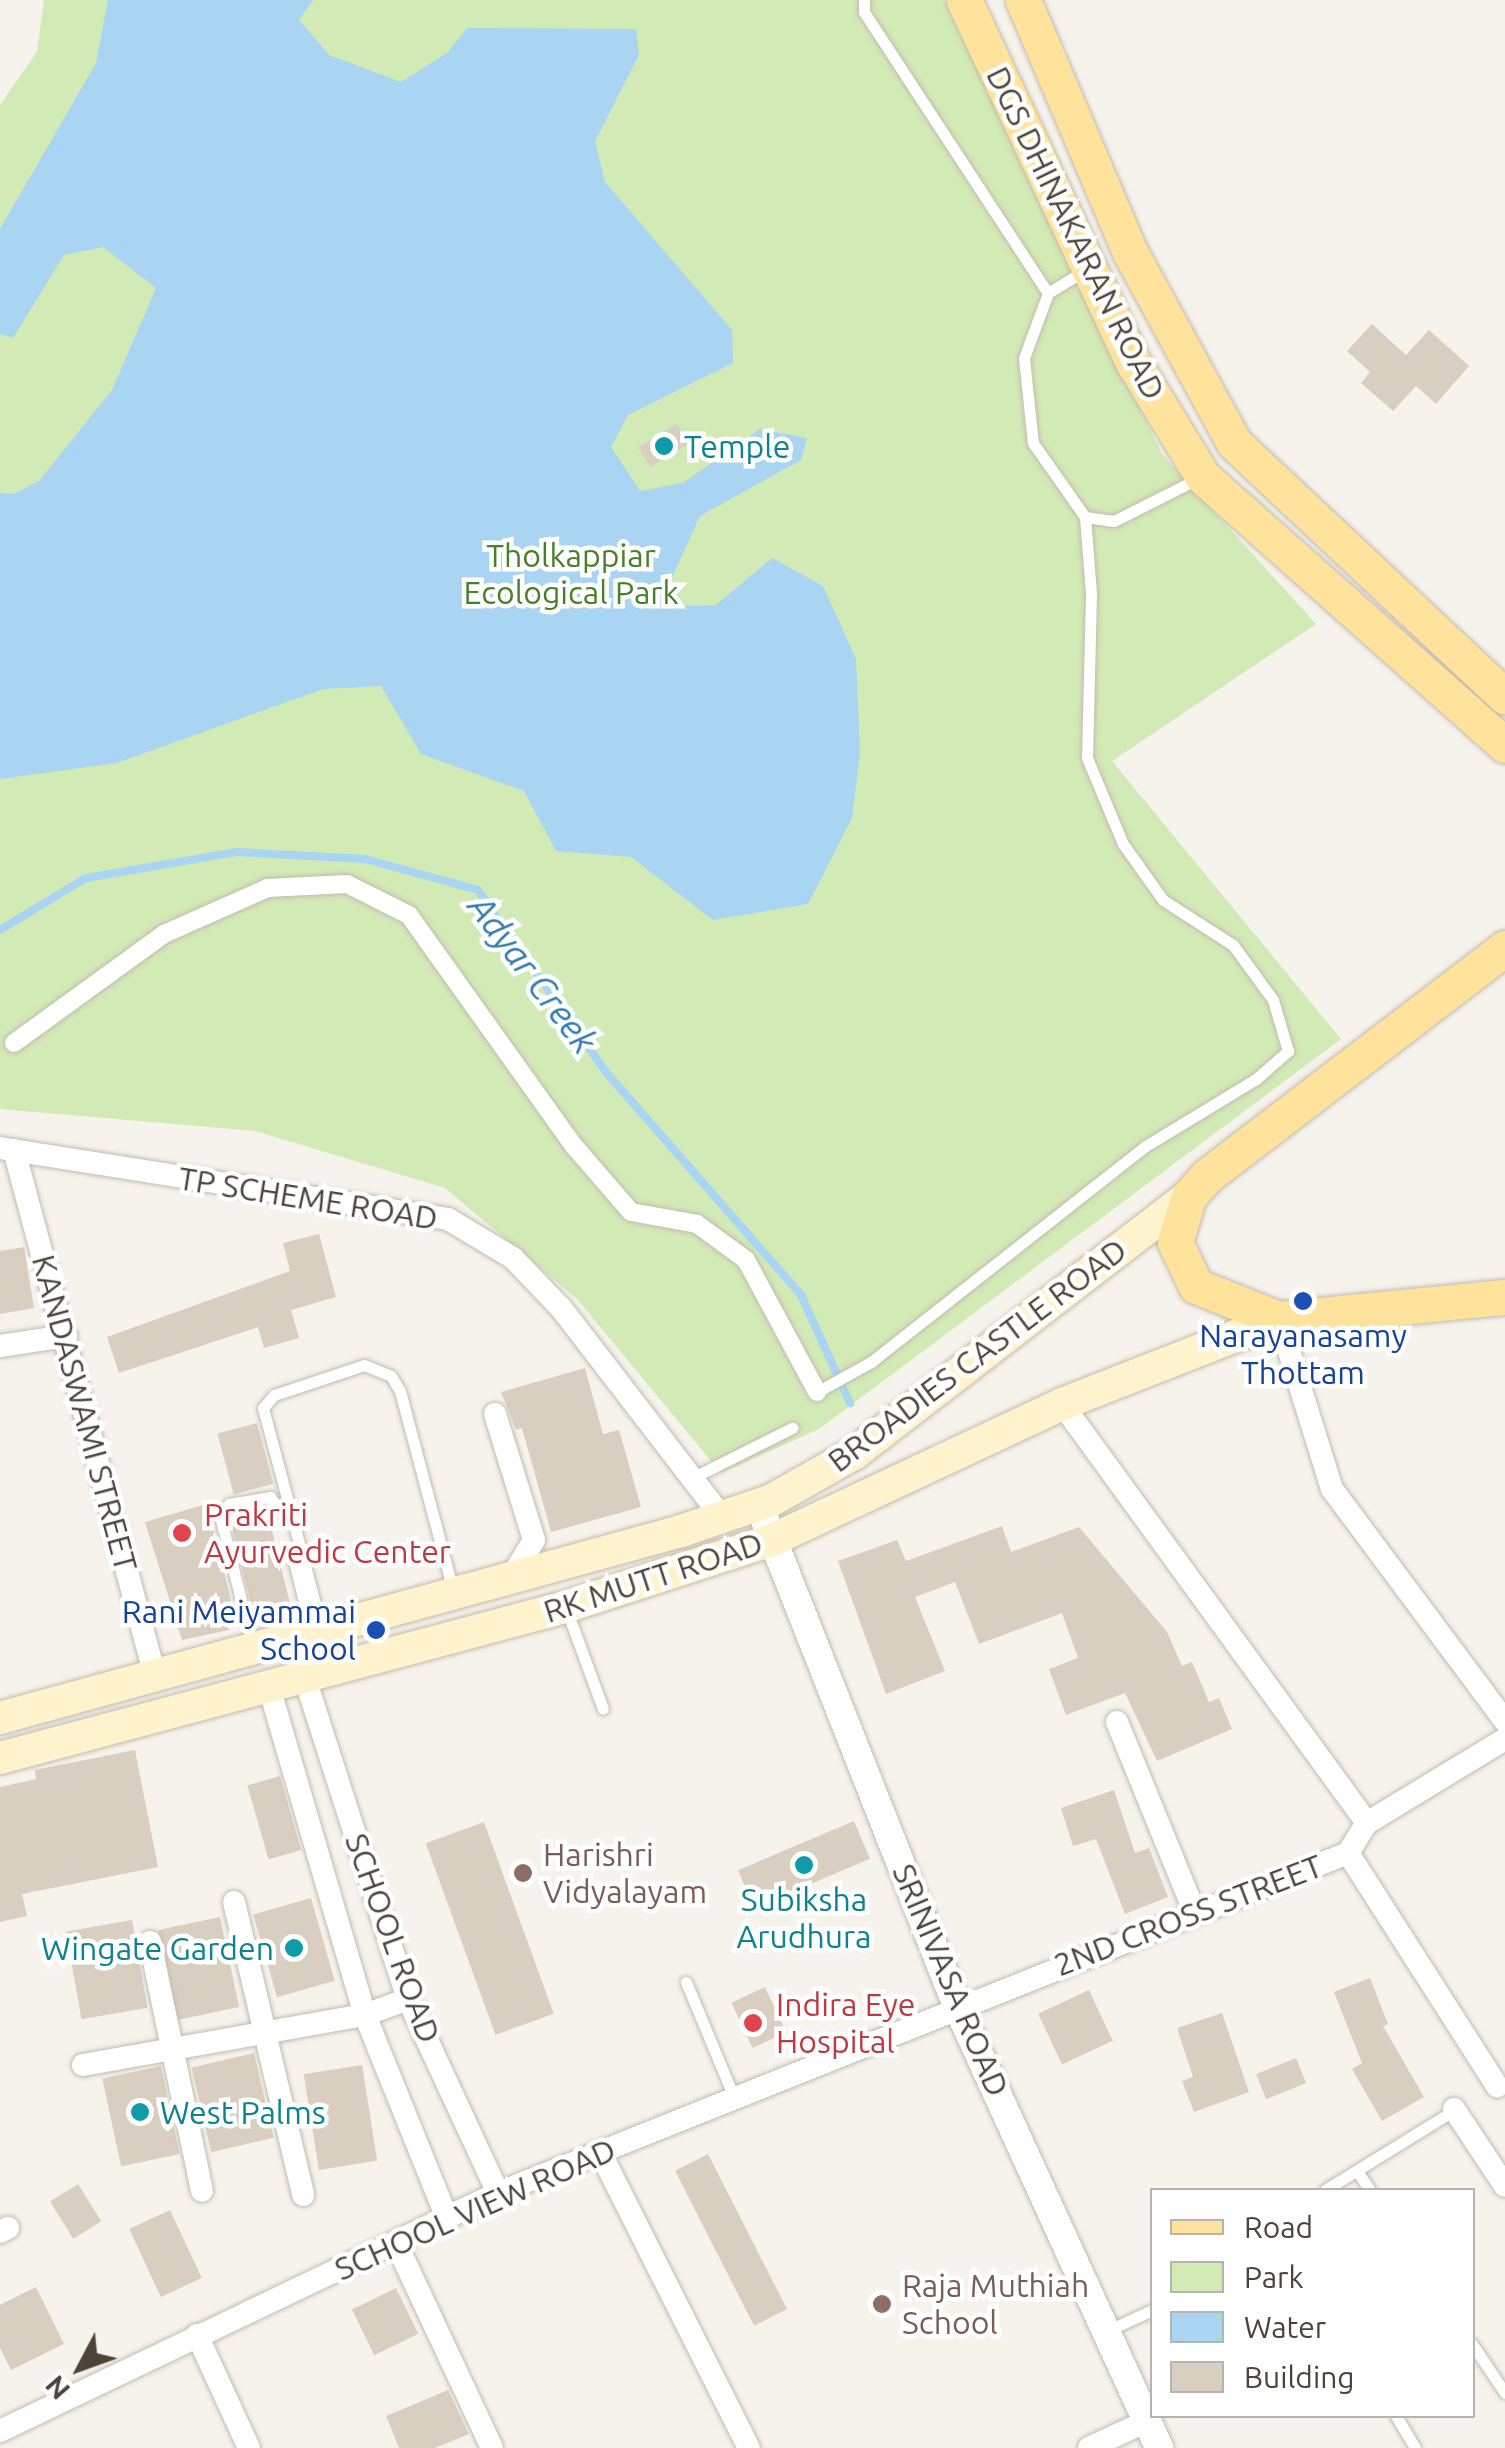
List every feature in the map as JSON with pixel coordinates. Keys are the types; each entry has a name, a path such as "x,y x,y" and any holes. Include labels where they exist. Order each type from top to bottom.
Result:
{"main road":[{"name":"DGS DHINAKARAN ROAD","path":"964,0 1134,364 1204,477 1505,745"},
{"name":"DGS DHINAKARAN ROAD","path":"1023,0 1130,252 1234,442 1505,697"},
{"path":"1505,948 1189,1196 1175,1242 1189,1276 1217,1298 1280,1318 1505,1298"},
{"name":"BROADIES CASTLE ROAD","path":"759,1505 855,1453 1189,1196"},
{"name":"RK MUTT ROAD","path":"0,1758 566,1607 772,1540 1062,1404 1280,1318"},
{"name":"RK MUTT ROAD","path":"0,1718 511,1578 759,1505"}],"street":[{"path":"14,1043 164,934 268,888 347,884 410,915 574,1146 631,1212 697,1224 746,1260 822,1389"},
{"name":"KANDASWAMI STREET","path":"7,1149 66,1336 155,1676"},
{"name":"TP SCHEME ROAD","path":"7,1149 448,1219 513,1258 560,1308 723,1518"},
{"path":"1280,1318 1332,1489 1505,1722"},
{"path":"0,1346 66,1336"},
{"path":"1062,1404 1367,1824"},
{"path":"495,1414 534,1540 511,1578"},
{"name":"SRINIVASA ROAD","path":"759,1505 957,2006 1109,2330 1159,2448"},
{"name":"SCHOOL ROAD","path":"309,1634 304,1676 408,1999 498,2192"},
{"path":"269,1687 365,2016 447,2218"},
{"path":"1117,1722 1194,1912"},
{"name":"2ND CROSS STREET","path":"957,2006 1348,1853 1367,1824 1505,1739"},
{"path":"1348,1853 1497,2086"},
{"path":"234,1902 268,2032 303,2195"},
{"path":"150,1942 202,2191"},
{"path":"83,2065 365,2016 408,1999"},
{"name":"SCHOOL VIEW ROAD","path":"0,2431 498,2192 736,2100 957,2006"},
{"path":"1450,2112 1505,2186"},
{"path":"600,2152 750,2448"},
{"path":"396,2244 492,2448"},
{"path":"197,2335 248,2448"},
{"path":"1089,2448 1147,2421"}],"lane":[{"path":"864,0 864,12 1048,293"},
{"path":"822,1389 856,1371 1144,1148 1256,1079 1288,1051 1273,1000 1233,945 1163,900 1123,844 1087,758 1091,593 1085,517 1033,443 1024,358 1048,293 1090,268"},
{"path":"1085,517 1114,520 1184,480 1204,477"},
{"path":"309,1634 263,1408 274,1396 364,1365 391,1376 400,1392 454,1593"},
{"path":"694,1477 792,1428"},
{"path":"254,1648 220,1516 229,1504 270,1497 278,1504 309,1634"},
{"path":"566,1607 603,1708"},
{"path":"686,1982 736,2100"},
{"path":"1329,2188 1450,2112"},
{"path":"1357,2172 1369,2188"},
{"path":"1109,2330 1150,2311"},
{"path":"1475,2348 1505,2393"},
{"path":"1397,2418 1415,2448"}],"green space":[{"name":"Tholkappiar Ecological Park","path":"44,0 944,0 1162,454 1316,624 1112,761 1341,1039 819,1429 721,1473 577,1299 445,1188 255,1131 0,1109 0,105 37,52"}],"water":[{"path":"108,0 313,0 299,20 329,55 401,82 447,53 467,28 636,29 639,55 595,141 605,182 732,330 733,363 628,415 611,447 640,491 683,483 760,429 807,438 801,460 700,516 670,582 685,606 716,605 772,558 823,586 856,659 860,752 852,818 808,904 713,920 631,857 556,851 524,791 421,754 381,686 323,689 117,763 0,779 0,493 13,494 39,481 112,390 156,288 103,247 64,255 13,338 0,334 0,229 96,63"}],"building":[{"path":"1372,324 1406,355 1429,330 1469,366 1436,404 1416,386 1393,411 1361,383 1370,372 1347,351"},
{"name":"Temple","path":"677,424 689,444 650,467 638,447"},
{"path":"319,1234 336,1297 291,1310 299,1338 264,1348 258,1327 119,1373 107,1337 290,1271 283,1243"},
{"path":"24,1247 34,1308 0,1314 0,1251"},
{"path":"585,1368 603,1434 619,1430 641,1507 551,1532 522,1428 516,1430 501,1392"},
{"path":"257,1423 273,1484 234,1494 217,1434"},
{"path":"220,1500 211,1518 236,1621 228,1623 229,1630 182,1640 145,1522"},
{"path":"266,1507 291,1608 254,1617 229,1516"},
{"path":"1002,1526 1011,1552 1079,1527 1167,1632 1182,1666 1192,1662 1209,1702 1219,1698 1232,1729 1157,1761 1125,1693 1066,1715 1049,1669 1078,1658 1062,1613 979,1644 955,1582 915,1597 945,1671 886,1694 838,1561 897,1540 906,1561"},
{"path":"135,1750 158,1867 22,1894 27,1916 0,1922 0,1787 36,1779 35,1770"},
{"path":"280,1776 301,1850 269,1859 247,1785"},
{"path":"1114,1790 1135,1853 1149,1848 1168,1897 1125,1914 1096,1839 1073,1846 1061,1808"},
{"name":"Subiksha Arudhura","path":"854,1821 870,1859 754,1908 738,1870"},
{"path":"484,1822 554,2014 496,2035 426,1843"},
{"name":"Wingate Garden","path":"311,1898 335,1981 277,1997 253,1915"},
{"path":"220,1917 239,2007 178,2020 158,1930"},
{"path":"132,1920 147,2008 81,2019 66,1932"},
{"path":"1370,1978 1388,2024 1383,2026 1424,2097 1382,2121 1352,2069 1362,2063 1334,1992"},
{"path":"765,1987 786,2032 753,2048 731,2003"},
{"path":"1089,1990 1113,2041 1062,2064 1038,2014"},
{"path":"1222,2013 1249,2092 1194,2112 1182,2081 1193,2077 1177,2028"},
{"path":"254,2053 274,2138 211,2152 192,2067"},
{"path":"1296,2058 1306,2083 1266,2099 1256,2074"},
{"path":"362,2065 377,2161 319,2170 304,2074"},
{"name":"West Palms","path":"161,2066 180,2154 121,2167 102,2078"},
{"path":"708,2154 787,2309 754,2326 675,2171"},
{"path":"78,2184 101,2221 73,2239 50,2201"},
{"path":"170,2210 202,2278 161,2297 129,2229"},
{"path":"36,2287 64,2344 11,2370 0,2348 0,2305"},
{"path":"396,2288 418,2334 374,2355 352,2309"},
{"path":"448,2390 469,2434 435,2448 399,2448 386,2416"}],"waterway":[{"name":"Adyar Creek","path":"0,930 86,878 236,852 365,859 478,890 605,1071 801,1295 850,1403"}],"place":[{"name":"Temple","path":"664,446"},
{"name":"Narayanasamy Thottam","path":"1303,1301"},
{"name":"Prakriti Ayurvedic Center","path":"182,1533"},
{"name":"Rani Meiyammai School","path":"376,1630"},
{"name":"Subiksha Arudhura","path":"804,1865"},
{"name":"Harishri Vidyalayam","path":"523,1873"},
{"name":"Wingate Garden","path":"294,1948"},
{"name":"Indira Eye Hospital","path":"753,2023"},
{"name":"West Palms","path":"140,2112"},
{"name":"Raja Muthiah School","path":"882,2304"}]}
